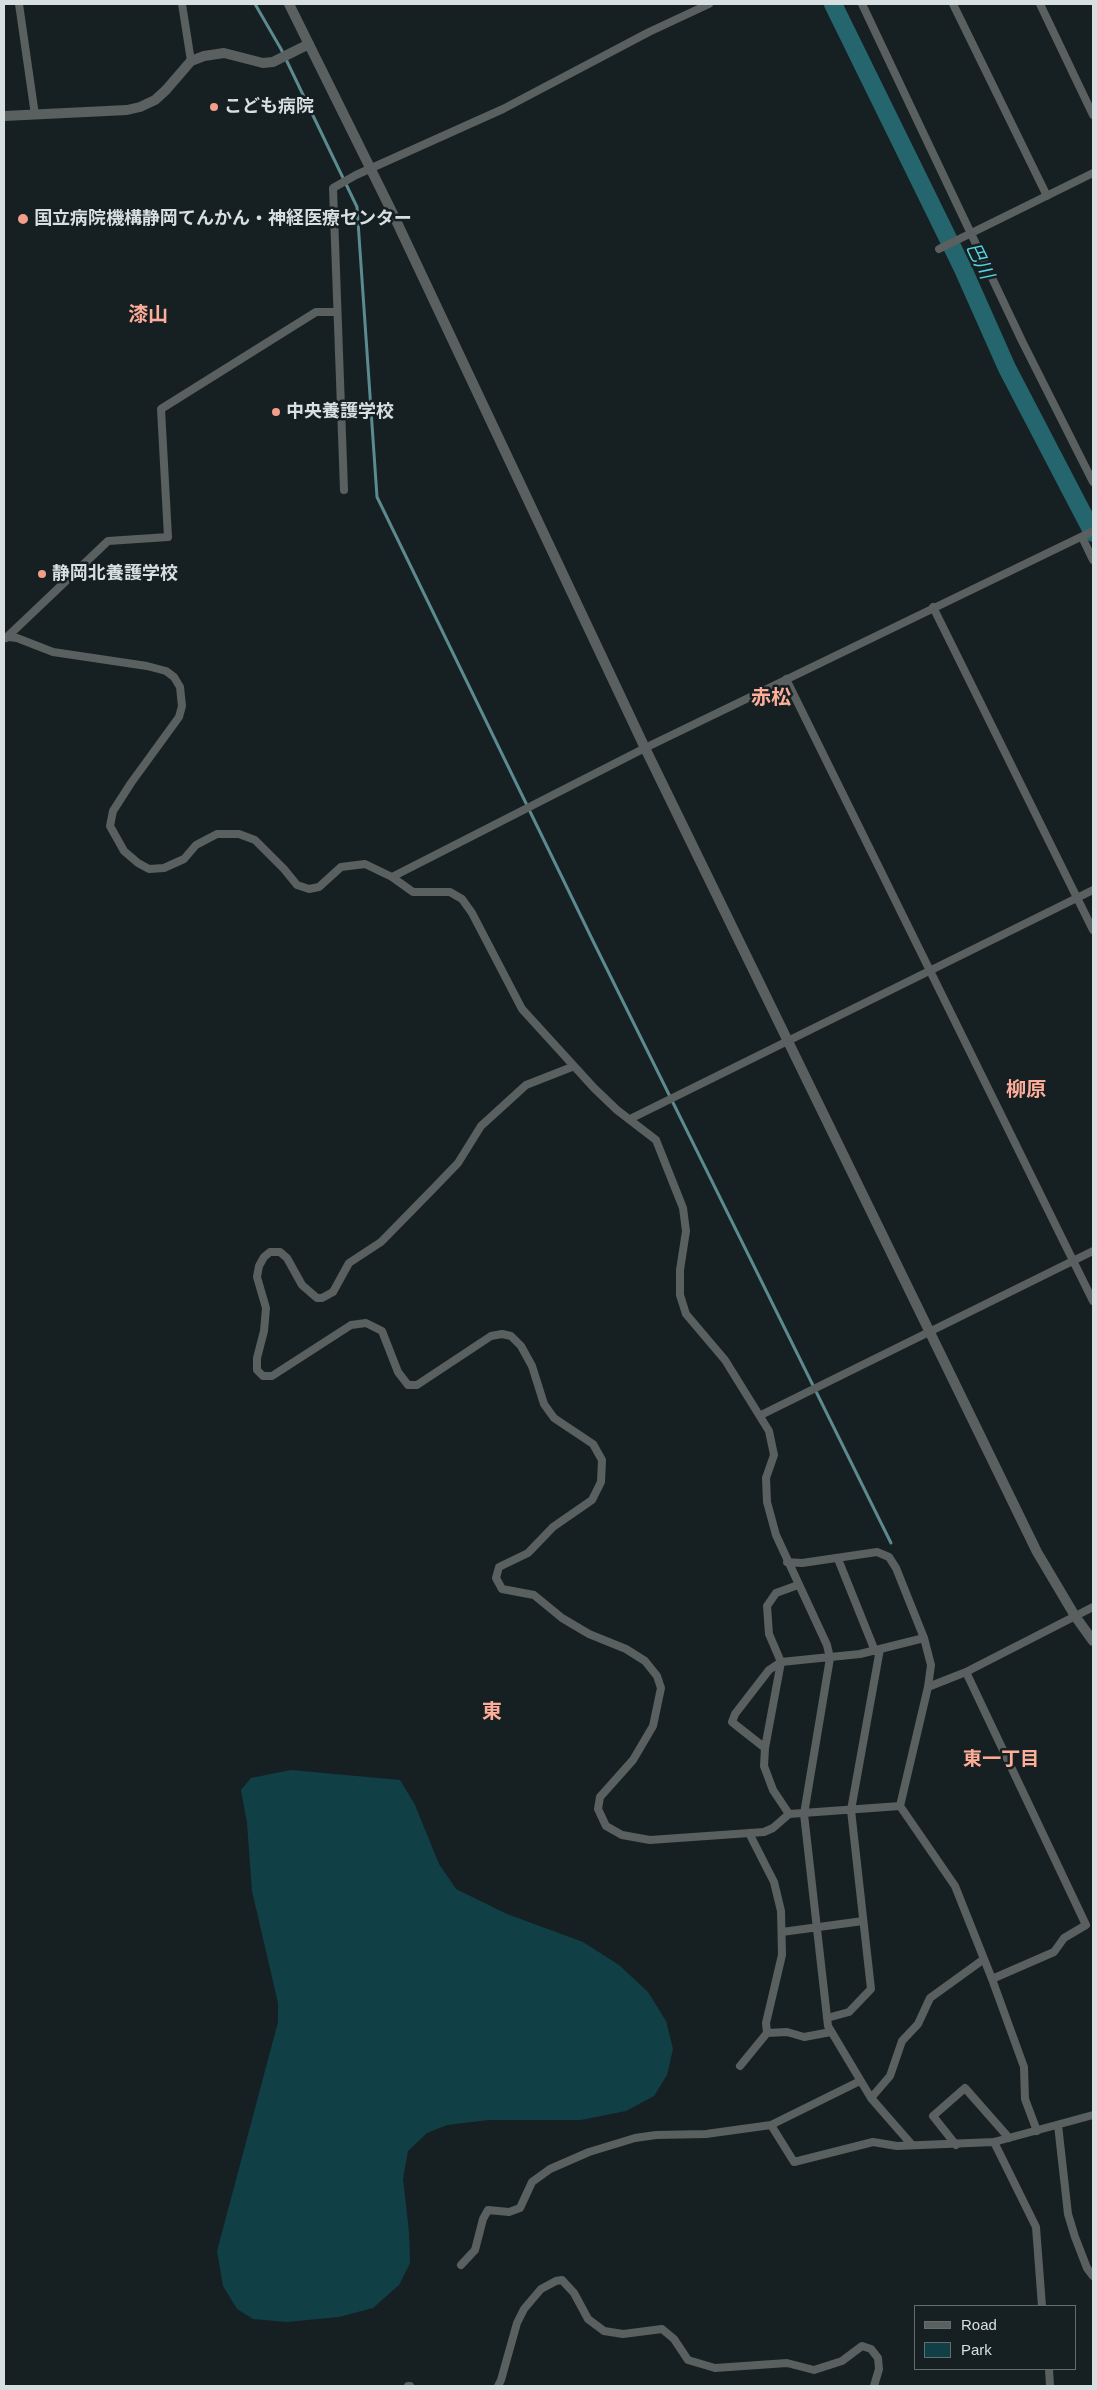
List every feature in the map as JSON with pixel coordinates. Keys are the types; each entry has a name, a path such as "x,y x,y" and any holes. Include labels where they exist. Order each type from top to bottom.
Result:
{"street":[{"path":"19,4 35,115"},
{"path":"182,4 191,61"},
{"path":"289,4 370,168 644,748 787,1042 1038,1552 1075,1616 1093,1641"},
{"path":"344,490 333,188 370,168 503,109 650,32 709,4"},
{"path":"862,4 1022,341 1093,482"},
{"path":"953,4 1047,196"},
{"path":"1040,4 1093,114"},
{"path":"4,116 140,107 155,100 191,61 204,56 218,53 263,63 273,62 309,44"},
{"path":"939,249 1093,173"},
{"path":"6,638 108,540 168,537 161,409 316,312 337,312"},
{"path":"392,876 644,748 1093,531"},
{"path":"1082,537 1093,560"},
{"path":"933,608 1093,930"},
{"path":"6,638 17,638 53,652 147,666 166,671 174,677 180,687 182,706 179,717 113,811 110,826 124,851 138,863 149,869 164,868 184,859 196,845 217,834 239,834 255,840 297,885 309,889 319,887 341,867 352,864 365,864 392,876 413,892 434,894 450,892 462,899 472,913 522,1010 572,1067 617,1110 656,1140 683,1208 686,1231 680,1270 680,1295 686,1314 725,1360 769,1431 774,1455 766,1478 767,1502 776,1535 827,1645 830,1658 804,1814 830,2032 871,2098 912,2145"},
{"path":"786,679 1093,1301"},
{"path":"630,1119 1093,890"},
{"path":"572,1067 526,1085 481,1126 458,1163 381,1242 349,1263 333,1292 322,1298 316,1298 302,1285 287,1258 280,1252 270,1252 264,1257 259,1266 257,1277 266,1308 264,1331 257,1358 257,1370 263,1376 272,1376 351,1325 366,1323 382,1332 398,1372 408,1385 417,1386 491,1336 502,1334 511,1336 516,1341 532,1366 544,1404 554,1418 593,1444 602,1460 601,1482 592,1500 553,1527 528,1553 500,1567 496,1578 502,1589 534,1595 562,1618 589,1634 626,1649 646,1661 657,1676 661,1688 653,1726 633,1760 600,1797 598,1809 606,1826 622,1834 650,1840 764,1832 773,1828 789,1814 900,1806"},
{"path":"760,1415 1093,1251"},
{"path":"787,1562 802,1563 877,1552 889,1557 896,1568 924,1638 931,1665 928,1687 900,1806 955,1886 1024,2067 1025,2099 1037,2131"},
{"path":"827,2018 849,2012 871,1989 851,1810 877,1650 838,1559"},
{"path":"789,1814 772,1790 764,1766 765,1748 781,1662 769,1634 767,1606 776,1593 798,1585"},
{"path":"928,1687 966,1672 1093,1607"},
{"path":"765,1748 732,1722 735,1714 769,1670 781,1662 830,1658 877,1650 924,1638"},
{"path":"966,1672 1090,1924 1064,1938 1054,1952 992,1979"},
{"path":"740,2066 767,2033 766,2023 782,1955 781,1910 774,1882 749,1833"},
{"path":"782,1932 863,1921"},
{"path":"871,2098 890,2076 902,2041 918,2024 930,1998 984,1959"},
{"path":"767,2033 787,2032 804,2037 830,2032"},
{"path":"461,2265 475,2250 483,2219 488,2210 509,2212 520,2208 532,2182 550,2169 589,2152 635,2138 656,2135 706,2134 771,2125 860,2081"},
{"path":"956,2144 933,2116 965,2088 1009,2138"},
{"path":"771,2125 794,2162 874,2142 912,2145 994,2142 1093,2115"},
{"path":"1058,2125 1068,2214 1074,2237 1087,2268 1093,2276"},
{"path":"994,2142 1036,2227 1042,2305"},
{"path":"498,2386 502,2380 518,2323 524,2309 541,2289 562,2280 574,2293 588,2319 604,2330 623,2334 662,2329 674,2340 688,2360 716,2368 787,2363 814,2370 842,2361 862,2346 871,2349 878,2358 879,2369 874,2386"},
{"path":"1049,2370 1050,2386"}],"green space":[{"path":"291,1770 400,1780 415,1805 439,1864 456,1889 507,1914 583,1942 619,1965 648,1992 666,2021 673,2049 667,2075 654,2096 626,2111 581,2120 489,2120 447,2125 427,2133 408,2151 403,2179 409,2232 410,2263 399,2285 373,2308 339,2317 287,2322 253,2319 237,2309 223,2286 217,2251 278,2022 278,2003 252,1891 247,1823 241,1790 251,1778"}],"waterway":[{"path":"255,4 281,49 357,207 377,497 593,941 891,1543"},
{"name":"巴川","path":"833,4 963,269 1007,368 1093,533"}],"place":[{"name":"こども病院","path":"214,107"},
{"name":"国立病院機構静岡てんかん・神経医療センター","path":"23,219"},
{"name":"中央養護学校","path":"276,412"},
{"name":"静岡北養護学校","path":"42,574"}],"district":[{"name":"漆山","path":"148,315"},
{"name":"赤松","path":"771,698"},
{"name":"柳原","path":"1026,1090"},
{"name":"東","path":"492,1712"},
{"name":"東一丁目","path":"1001,1760"}]}
